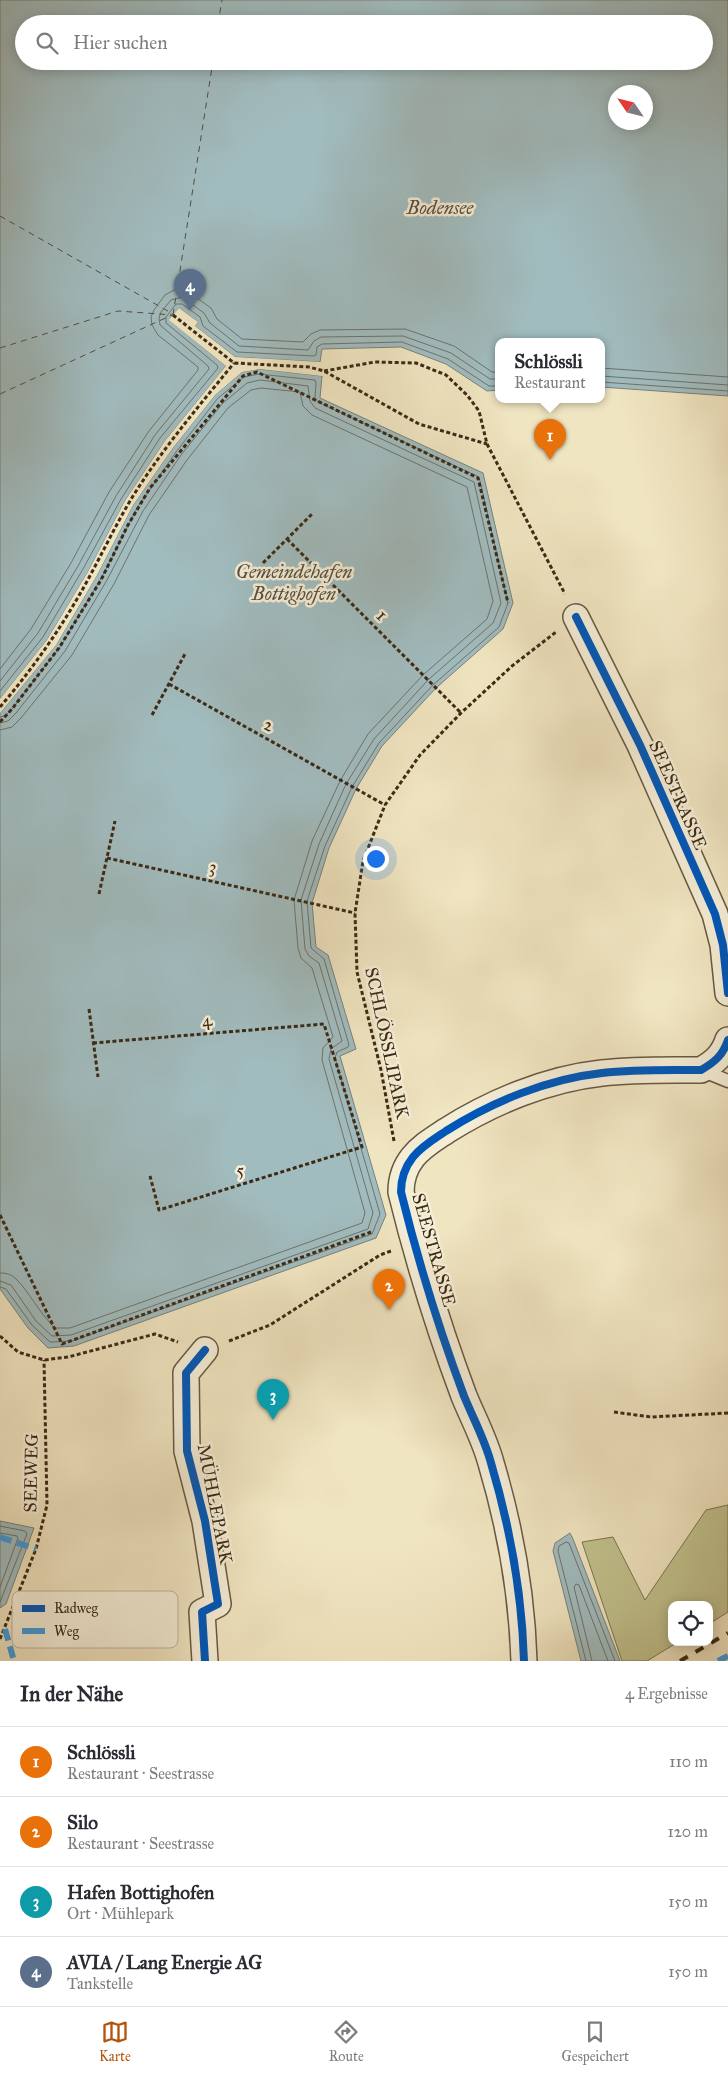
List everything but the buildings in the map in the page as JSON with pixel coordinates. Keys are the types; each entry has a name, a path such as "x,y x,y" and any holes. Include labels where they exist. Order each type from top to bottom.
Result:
{"street":[{"name":"SEESTRASSE","path":"576,617 640,745 715,914 723,945 728,993"},
{"path":"701,1070 713,1063 724,1052 728,1040"},
{"name":"SEESTRASSE","path":"524,1661 523,1617 509,1534 491,1461 428,1291 400,1192 402,1180 412,1158 420,1150 468,1117 532,1090 601,1073 701,1070"},
{"name":"MÜHLEPARK","path":"205,1350 186,1373 186,1451 205,1521 218,1604 202,1612 205,1661"}],"lane":[{"path":"701,1070 728,1081"}],"path":[{"path":"173,315 234,363 309,367 324,371 419,424 487,444"},
{"path":"324,371 375,362 416,363 446,375 467,395 479,411 487,444 576,617"},
{"path":"0,707 19,685 53,638 78,598 133,496 164,450 234,363"},
{"path":"0,722 59,648 101,580 128,525 150,488 243,376 257,372 478,478 508,603"},
{"path":"263,564 312,514"},
{"path":"152,715 185,654"},
{"path":"99,894 115,821"},
{"path":"89,1010 98,1077"},
{"path":"351,1111 355,1109"},
{"path":"0,1215 62,1344 372,1232"},
{"path":"0,1336 18,1352 44,1360 68,1357 155,1334 205,1350 270,1325 380,1255 413,1243"},
{"path":"614,1412 651,1417 728,1413"}],"green space":[{"path":"728,1505 728,1612 713,1621 713,1601 668,1601 668,1646 671,1646 647,1661 622,1661 582,1542 613,1537 645,1600 706,1510"}],"water":[{"name":"Bodensee","path":"0,0 728,0 728,396 605,387 605,338 495,338 495,390 487,391 446,364 401,347 322,349 320,362 235,357 195,326 198,322 179,308 170,320 226,366 165,441 125,501 88,572 47,640 0,699"},
{"name":"Gemeindehafen Bottighofen","path":"260,369 322,376 320,398 483,473 513,603 503,629 436,688 382,746 356,789 329,848 312,903 316,947 328,955 356,1049 340,1056 386,1215 376,1238 74,1346 48,1348 28,1328 0,1289 0,713 56,645 97,575 133,505 172,449 215,395 242,372"},
{"path":"0,1521 34,1528 6,1604 0,1608"},
{"path":"570,1533 620,1661 581,1661 553,1551 555,1543"}],"pier":[{"path":"179,308 198,322 195,326 235,357 320,362 321,364 234,359 193,328 195,323 179,311 173,320 228,364 229,367 167,442 127,503 90,573 49,641 0,702 0,699 47,640 88,572 125,501 165,441 226,366 169,320"},
{"path":"259,366 321,373 322,376 260,369 242,372 215,395 172,449 133,505 97,575 56,645 0,713 0,710 53,644 95,573 130,504 170,447 213,393 241,370"}],"ferry route":[{"path":"220,15 222,0"},
{"path":"173,315 212,70"},
{"path":"0,216 173,314"},
{"path":"0,348 118,311 173,315"},
{"path":"0,394 172,315"}],"railway":[{"path":"680,1661 728,1633"}],"marked path":[{"path":"0,1537 36,1549"},
{"path":"5,1629 14,1661"},
{"path":"718,1661 728,1656"}],"cycle path":[{"path":"576,617 640,745 715,914 723,945 728,993"},
{"path":"524,1661 518,1586 498,1487 482,1437 455,1371 422,1269 401,1192 404,1174 413,1157 420,1149 464,1120 501,1101 541,1086 581,1076 639,1070 701,1070 718,1058 728,1040"},
{"path":"205,1350 186,1373 187,1451 205,1521 218,1604 202,1612 205,1661"}],"place":[{"name":"AVIA / Lang Energie AG","path":"190,310"},
{"name":"Schlössli","path":"550,460"},
{"name":"Silo","path":"389,1310"},
{"name":"Hafen Bottighofen","path":"273,1420"}]}
